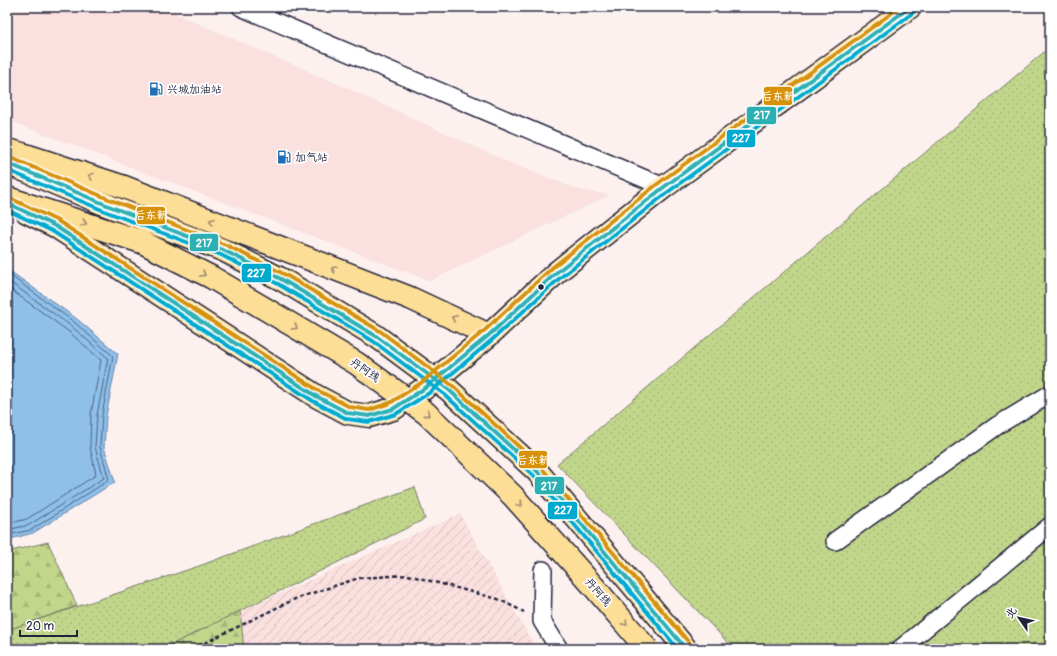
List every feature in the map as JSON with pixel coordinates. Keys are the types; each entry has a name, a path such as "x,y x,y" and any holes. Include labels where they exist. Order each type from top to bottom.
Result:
{"main road":[{"path":"7,203 55,226 316,396 348,413 369,416 393,409 425,388 489,335 557,272 664,187 910,7"},
{"path":"7,150 124,187 410,298 489,335"},
{"path":"7,163 109,206 223,250 281,279 376,336 449,390 537,471 686,649"},
{"name":"丹阿线","path":"7,198 142,242 210,277 356,362 426,413 513,496 647,649"}],"street":[{"path":"241,7 664,187"},
{"path":"835,541 998,425 1050,394"},
{"path":"900,649 1050,526"},
{"path":"543,570 542,621 559,649"}],"path":[{"path":"192,649 297,598 359,578 408,575 498,599 542,621"}],"shaded area":[{"path":"10,7 160,7 345,87 506,161 577,189 610,195 430,281 7,120 7,13"},
{"path":"460,514 536,649 244,649 240,611"}],"green space":[{"path":"1050,47 1050,649 734,649 557,464"},
{"path":"415,487 425,519 163,649 7,649 7,630 199,566"},
{"path":"48,542 77,606 7,630 7,552"},
{"path":"240,611 244,649 163,649"}],"water":[{"path":"7,269 77,319 118,354 106,416 104,447 115,482 33,533 7,540"}],"transit line":[{"name":"后东新","path":"10,198 58,221 319,391 350,407 369,410 390,403 421,383 485,330 553,267 660,182 900,7"},
{"name":"217","path":"7,203 55,226 316,396 348,413 369,416 393,409 425,388 489,335 557,272 664,187 910,7"},
{"name":"227","path":"7,210 52,231 313,401 347,419 369,422 396,414 429,393 493,339 561,277 668,192 914,12"},
{"name":"后东新","path":"9,157 111,200 226,245 284,274 380,331 453,386 541,467 691,645"},
{"name":"217","path":"7,163 109,206 223,250 281,279 376,336 449,390 537,471 686,649"},
{"name":"227","path":"7,170 107,212 221,255 278,284 373,341 445,395 533,475 678,649"}],"place":[{"name":"兴城加油站","path":"156,89"},
{"name":"加气站","path":"284,157"}]}
